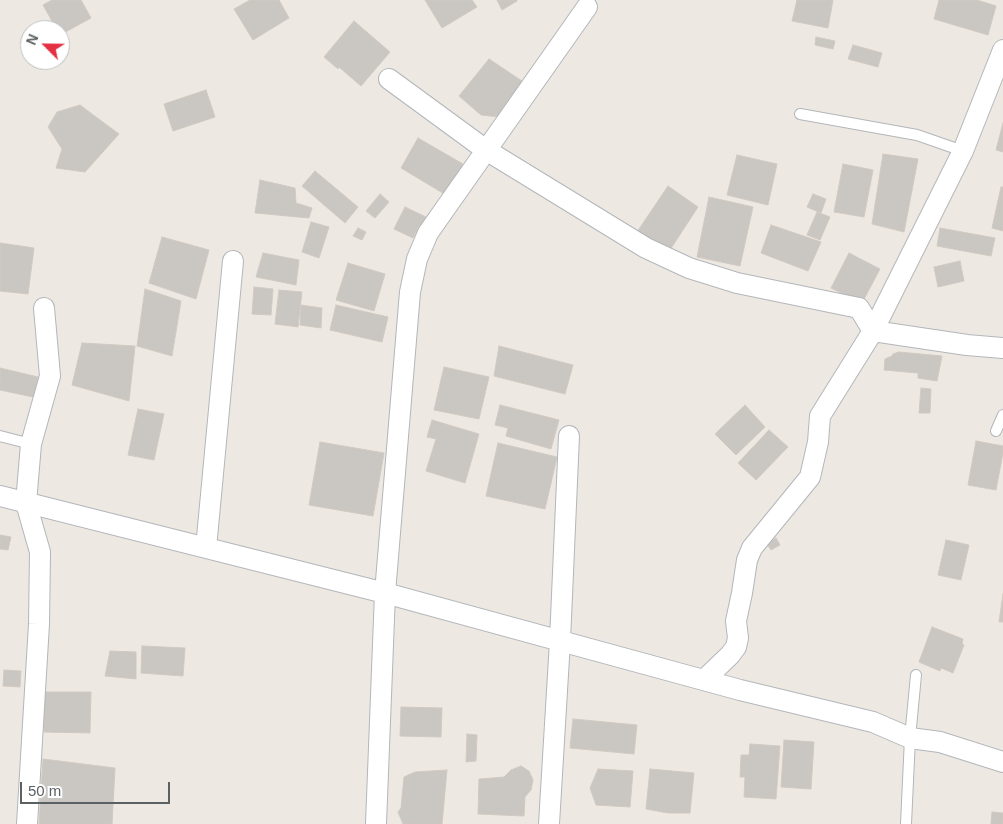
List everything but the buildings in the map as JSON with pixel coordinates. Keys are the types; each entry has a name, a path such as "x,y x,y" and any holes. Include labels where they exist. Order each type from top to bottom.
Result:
{"street":[{"path":"376,824 386,593 410,292 416,258 428,233 587,7"},
{"path":"704,680 730,655 736,646 738,638 736,621 747,560 752,548 810,477 818,442 820,416 873,331 963,151 1003,50"},
{"path":"389,79 486,150 646,248 689,268 737,283 859,308 873,331"},
{"path":"206,548 233,261"},
{"path":"27,824 39,624 40,552 26,503 31,444 50,376 44,308"},
{"path":"873,331 967,345 1003,348"},
{"path":"549,824 560,642 569,436"},
{"path":"0,496 386,593 740,690 873,722 910,738 940,742 1003,762"}],"lane":[{"path":"800,114 917,134 963,151"},
{"path":"996,431 1003,415"},
{"path":"0,436 31,444"},
{"path":"906,824 910,738 916,675"}]}
